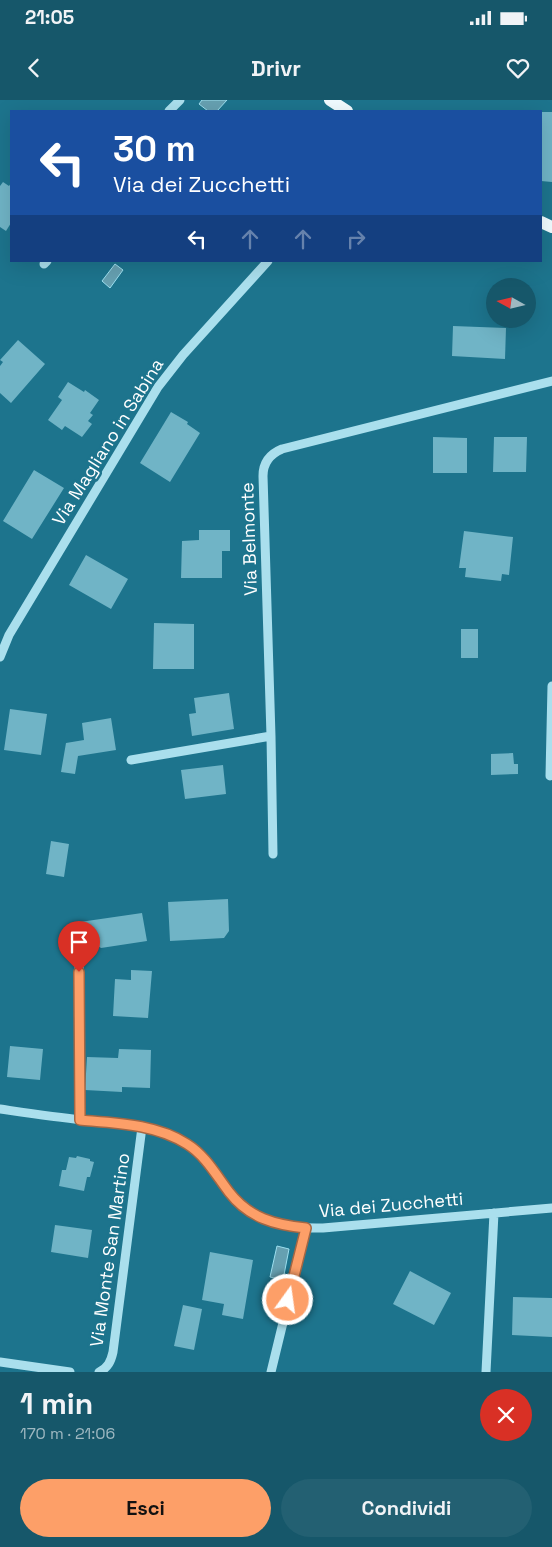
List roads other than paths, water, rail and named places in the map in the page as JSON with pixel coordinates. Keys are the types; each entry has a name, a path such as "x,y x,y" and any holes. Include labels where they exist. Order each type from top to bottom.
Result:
{"main road":[{"path":"330,100 345,110"}],"street":[{"path":"170,110 180,100"},
{"name":"Via Magliano in Sabina","path":"0,657 9,634 158,387 182,355 267,262"},
{"name":"Via Belmonte","path":"273,854 263,476 263,468 267,461 274,453 282,449 552,381"},
{"path":"550,776 552,686"},
{"path":"131,760 271,736"},
{"path":"79,953 80,1120"},
{"name":"Via dei Zucchetti","path":"0,1109 142,1127 170,1135 192,1147 208,1163 237,1201 254,1215 278,1224 306,1228 552,1208"},
{"name":"Via Monte San Martino","path":"99,1372 107,1368 113,1352 142,1127"},
{"path":"486,1372 494,1213"},
{"path":"271,1372 306,1228"},
{"path":"0,1362 70,1372"}],"water":[{"path":"202,100 227,100 218,110 207,110 199,104"},
{"path":"115,264 123,270 110,288 102,281"},
{"path":"277,1246 289,1249 283,1280 270,1277"}]}
